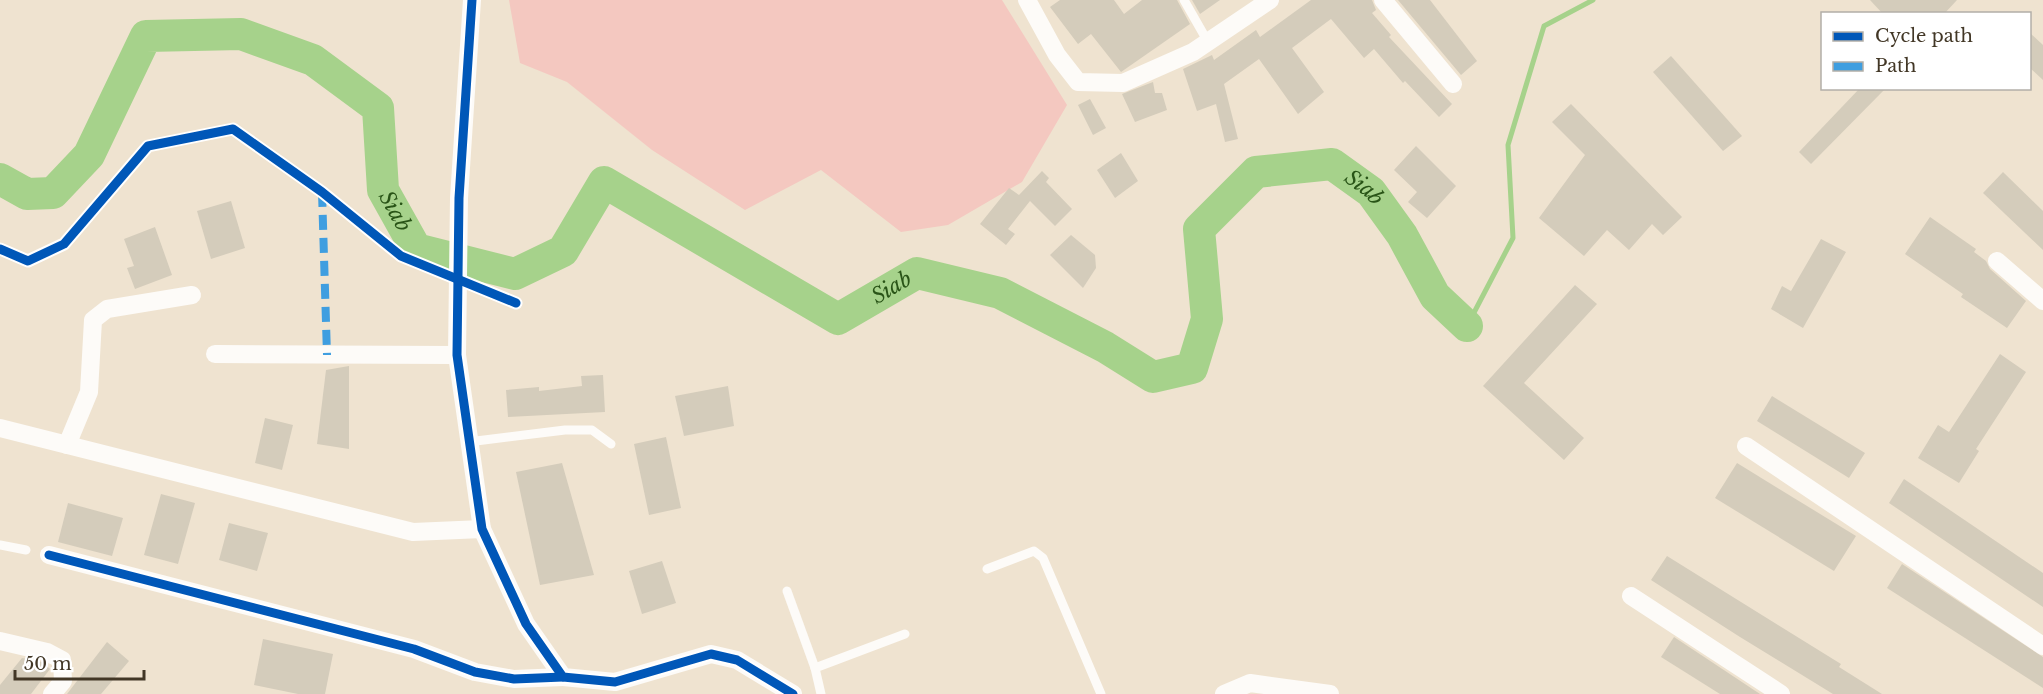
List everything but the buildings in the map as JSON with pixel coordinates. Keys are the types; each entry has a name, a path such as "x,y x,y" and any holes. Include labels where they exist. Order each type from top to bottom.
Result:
{"street":[{"path":"472,0 459,198 457,334 457,355 468,442 482,529 526,624 562,677"},
{"path":"1027,0 1057,55 1078,82 1123,83 1193,52 1270,0"},
{"path":"1383,0 1453,84"},
{"path":"1997,261 2043,301"},
{"path":"67,445 89,392 93,320 107,309 192,295"},
{"path":"215,354 457,355"},
{"path":"0,428 413,532 482,529"},
{"path":"1746,446 2043,646"},
{"path":"49,555 414,649 475,672 514,680 562,677 615,682 711,654 737,660 781,692"},
{"path":"1631,596 1781,694"},
{"path":"0,641 47,652 62,660 63,681 52,694"},
{"path":"1224,694 1250,683 1330,694"}],"lane":[{"path":"1184,0 1208,42"},
{"path":"468,442 565,430 592,430 611,444"},
{"path":"0,545 26,550"},
{"path":"987,568 1025,553 1034,552 1043,558 1101,694"},
{"path":"787,591 815,668 821,694"},
{"path":"815,668 905,634"}],"path":[{"path":"0,249 28,261 64,244 148,146 233,129 322,192 401,256 443,273"},
{"path":"474,286 516,303"}],"shaded area":[{"path":"509,0 1002,0 1067,105 1022,182 948,225 901,232 821,170 745,210 652,150 567,82 520,63"}],"waterway":[{"name":"Siab","path":"1467,326 1513,238 1508,145 1544,26 1593,0"},
{"name":"Siab","path":"0,179 27,194 53,193 89,155 146,36 241,34 313,60 378,108 383,190 416,249 515,274 563,251 604,182 838,319 917,273 1000,293 1105,347 1153,377 1192,368 1207,319 1199,229 1256,172 1332,164 1371,192 1402,235 1435,296 1467,326"}],"marked path":[{"path":"322,192 327,355"}],"cycle path":[{"path":"472,0 459,198 457,355 482,529 526,624 563,677 615,682 711,654 737,660 793,694"},
{"path":"0,249 28,261 64,244 148,146 233,129 322,192 401,256 516,303"},
{"path":"49,555 414,649 475,672 514,679 563,677"}]}
